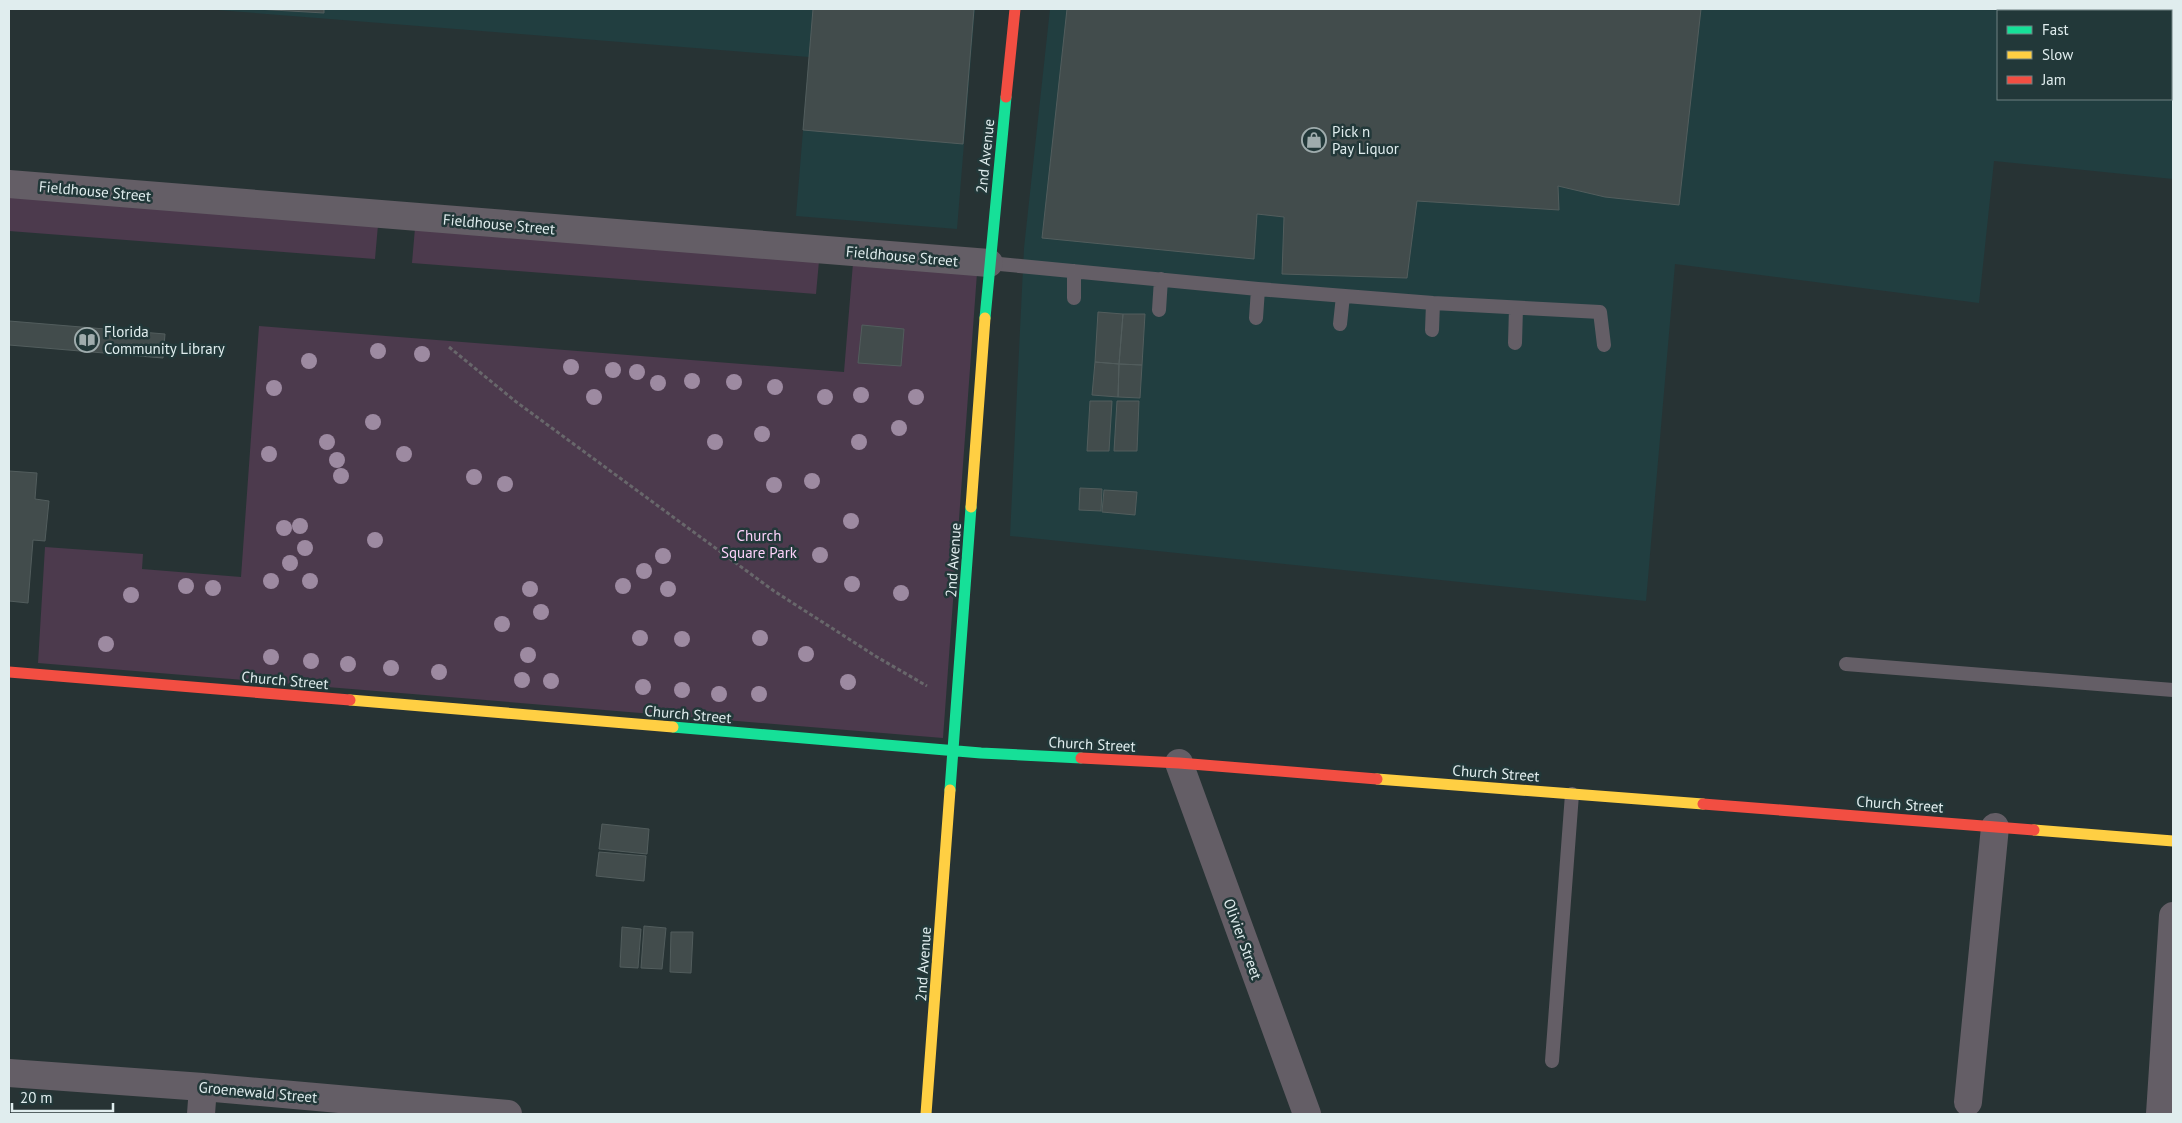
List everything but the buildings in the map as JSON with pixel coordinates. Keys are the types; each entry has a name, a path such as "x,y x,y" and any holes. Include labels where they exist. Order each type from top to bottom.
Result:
{"street":[{"name":"2nd Avenue","path":"926,1114 989,263 1015,9"},
{"name":"Fieldhouse Street","path":"9,184 989,263"},
{"name":"Church Street","path":"9,672 954,751 1179,763 2173,840"},
{"name":"Olivier Street","path":"1179,763 1307,1114"},
{"path":"1968,1102 1995,827"},
{"path":"2160,1114 2173,916"},
{"name":"Groenewald Street","path":"9,1073 203,1087 508,1114"},
{"path":"201,1114 203,1087"}],"lane":[{"path":"989,263 1258,290 1432,303 1600,312 1604,345"},
{"path":"1074,271 1074,298"},
{"path":"1159,310 1161,279"},
{"path":"1256,318 1258,290"},
{"path":"1340,324 1343,296"},
{"path":"1432,303 1432,330"},
{"path":"1515,343 1516,308"},
{"path":"1846,664 2173,690"},
{"path":"1552,1061 1572,794"}],"path":[{"path":"449,347 515,401 774,591 877,658 957,703"}],"shaded area":[{"path":"205,9 975,9 957,229 796,216 809,57"},
{"path":"1050,9 2173,9 2173,179 1994,161 1979,303 1675,264 1646,601 1010,536 1024,248"}],"green space":[{"path":"9,196 378,225 375,259 9,231"},
{"path":"415,228 819,261 816,294 412,263"},
{"name":"Church Square Park","path":"853,263 977,273 943,738 38,663 45,547 143,554 142,569 241,577 259,326 844,372"}],"traffic: fast":[{"path":"985,318 1006,97"},
{"path":"950,790 971,507"},
{"path":"673,727 981,753 1081,758"}],"traffic: slow":[{"path":"971,507 985,318"},
{"path":"350,700 673,727"},
{"path":"1377,779 1703,804"},
{"path":"926,1114 950,790"},
{"path":"2034,830 2173,841"}],"traffic: jam":[{"path":"1006,97 1015,9"},
{"path":"9,672 350,700"},
{"path":"1081,758 1179,763 1377,779"},
{"path":"1703,804 2034,830"}],"place":[{"name":"Pick n Pay Liquor","path":"1314,140"},
{"name":"Florida Community Library","path":"87,340"}]}
